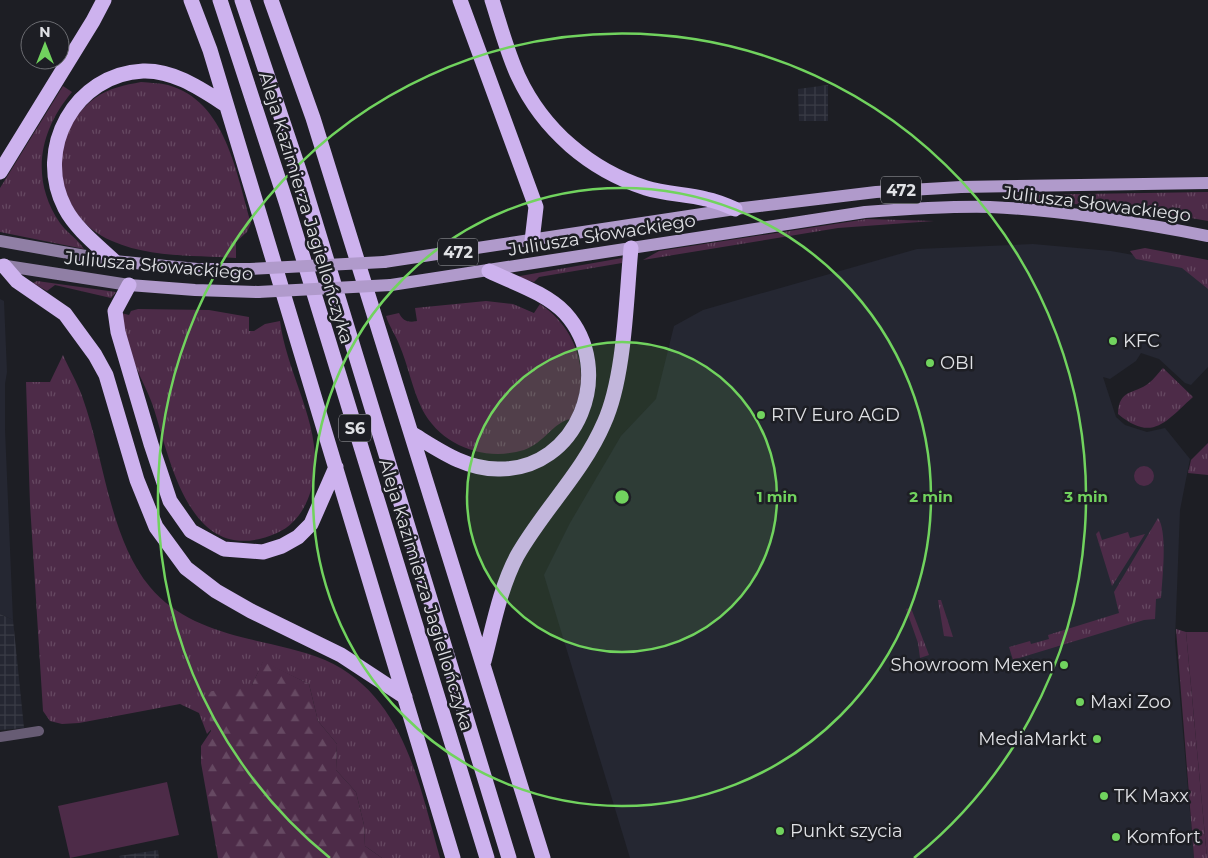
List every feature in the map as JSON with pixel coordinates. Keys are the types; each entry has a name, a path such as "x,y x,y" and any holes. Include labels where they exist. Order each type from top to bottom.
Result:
{"highway":[{"path":"0,172 104,0"},
{"path":"192,0 210,50 454,858"},
{"name":"Aleja Kazimierza Jagiellończyka","path":"220,0 286,202 486,858"},
{"name":"Aleja Kazimierza Jagiellończyka","path":"242,0 304,188 509,858"},
{"path":"271,0 314,118 484,661 543,858"},
{"path":"460,0 536,207 532,241"},
{"path":"492,0 518,75 548,124 573,148 595,165 623,180 648,188 708,199 735,209"},
{"path":"114,261 73,220 65,208 56,186 54,168 57,139 63,123 74,106 88,92 107,80 144,71 170,75 196,86 226,105"},
{"path":"484,661 508,578 517,558 539,521 593,445 607,416 618,378 631,248"},
{"path":"2,265 17,281 65,314 95,355 106,375 138,480 156,527 186,568 216,591 251,611 341,655 405,697"},
{"path":"412,433 461,462 484,468 508,469 536,460 557,447 570,433 583,410 589,374 583,343 574,326 564,313 550,301 489,271"},
{"path":"129,285 115,311 118,332 150,444 170,501 191,531 224,550 263,552 282,546 298,538 311,524 336,467"}],"main road":[{"name":"Juliusza Słowackiego","path":"0,241 114,261 197,269 250,269 384,262 815,198 925,189 1208,183"},
{"name":"Juliusza Słowackiego","path":"2,265 129,285 195,290 258,292 391,286 865,212 934,208 989,207 1046,211 1147,225 1208,236"}],"street":[{"path":"0,737 39,731"}],"shaded area":[{"path":"828,85 828,121 799,121 798,89"},
{"path":"1033,244 1111,251 1179,263 1208,285 1208,367 1191,385 1185,383 1159,359 1141,353 1136,361 1110,379 1103,377 1116,417 1125,425 1147,432 1165,428 1190,459 1180,510 1175,641 1194,858 630,858 544,575 570,523 621,436 656,399 674,326 703,310 917,249"},
{"path":"0,299 4,301 7,372 5,384 5,429 13,620 0,614"},
{"path":"0,614 13,620 24,728 0,730"},
{"path":"158,850 159,858 120,858 119,856"}],"green space":[{"path":"141,82 168,85 188,93 203,106 216,123 226,141 251,223 247,232 236,242 236,258 173,255 127,246 112,241 92,229 77,214 67,195 62,175 62,154 67,133 78,114 95,98 111,89"},
{"path":"63,86 72,92 52,123 46,139 42,156 42,172 51,206 60,223 84,249 0,232 0,188"},
{"path":"1208,192 1208,221 1128,207 1018,201 1017,195"},
{"path":"867,219 934,221 838,228 643,260 659,251"},
{"path":"1145,248 1208,260 1208,289 1182,268 1136,259 1130,251"},
{"path":"622,258 622,263 539,277 534,282 519,278 520,276"},
{"path":"37,281 116,292 111,298 55,285 47,291 33,283"},
{"path":"486,301 513,304 534,313 540,304 553,314 564,327 578,355 581,371 580,387 577,403 570,419 559,424 537,443 524,450 494,454 480,452 466,448 440,433 422,409 402,352 386,316 399,313 404,320 414,322 417,321 415,308"},
{"path":"138,309 209,310 249,317 249,331 254,331 265,324 280,321 288,358 312,431 315,450 314,478 309,497 305,506 286,528 277,533 247,541 223,537 204,524 189,505 177,481 153,406 134,363 127,341 121,313 129,315 131,311"},
{"path":"63,355 78,386 90,419 109,496 125,545 136,567 150,587 171,607 195,621 221,631 316,656 352,676 373,695 391,719 404,744 415,772 440,858 382,858 365,846 364,825 356,792 336,770 337,744 318,721 309,684 263,662 252,685 207,734 199,713 180,704 79,723 62,724 50,721 43,711 30,504 26,382 50,382"},
{"path":"1163,368 1193,397 1167,421 1150,428 1130,423 1118,414 1121,400 1124,396 1149,383"},
{"path":"1208,443 1208,475 1188,473 1191,460"},
{"path":"1144,466 1151,469 1154,476 1151,483 1144,486 1137,483 1134,476 1137,469"},
{"path":"1158,518 1163,534 1164,556 1161,598 1156,599 1155,619 1144,620 1013,660 1009,647 1030,641 1031,644 1049,639 1048,635 1119,613 1114,592"},
{"path":"1099,531 1102,540 1128,532 1130,538 1145,534 1112,586 1096,534"},
{"path":"938,600 941,600 953,637 944,636"},
{"path":"911,608 929,655 920,658 918,643 906,609"},
{"path":"1176,629 1186,632 1207,858 1194,858"},
{"path":"1186,632 1208,632 1208,858 1207,858"},
{"path":"263,661 309,684 318,721 337,744 336,770 356,792 364,825 365,846 382,858 218,858 201,763 201,746 211,731 206,692 252,685"},
{"path":"167,782 179,835 70,858 58,806"}],"place":[{"name":"KFC","path":"1113,341"},
{"name":"OBI","path":"930,363"},
{"name":"RTV Euro AGD","path":"761,415"},
{"name":"Showroom Mexen","path":"1064,665"},
{"name":"Maxi Zoo","path":"1080,702"},
{"name":"MediaMarkt","path":"1097,739"},
{"name":"TK Maxx","path":"1104,796"},
{"name":"Punkt szycia","path":"780,831"},
{"name":"Komfort","path":"1116,837"}]}
